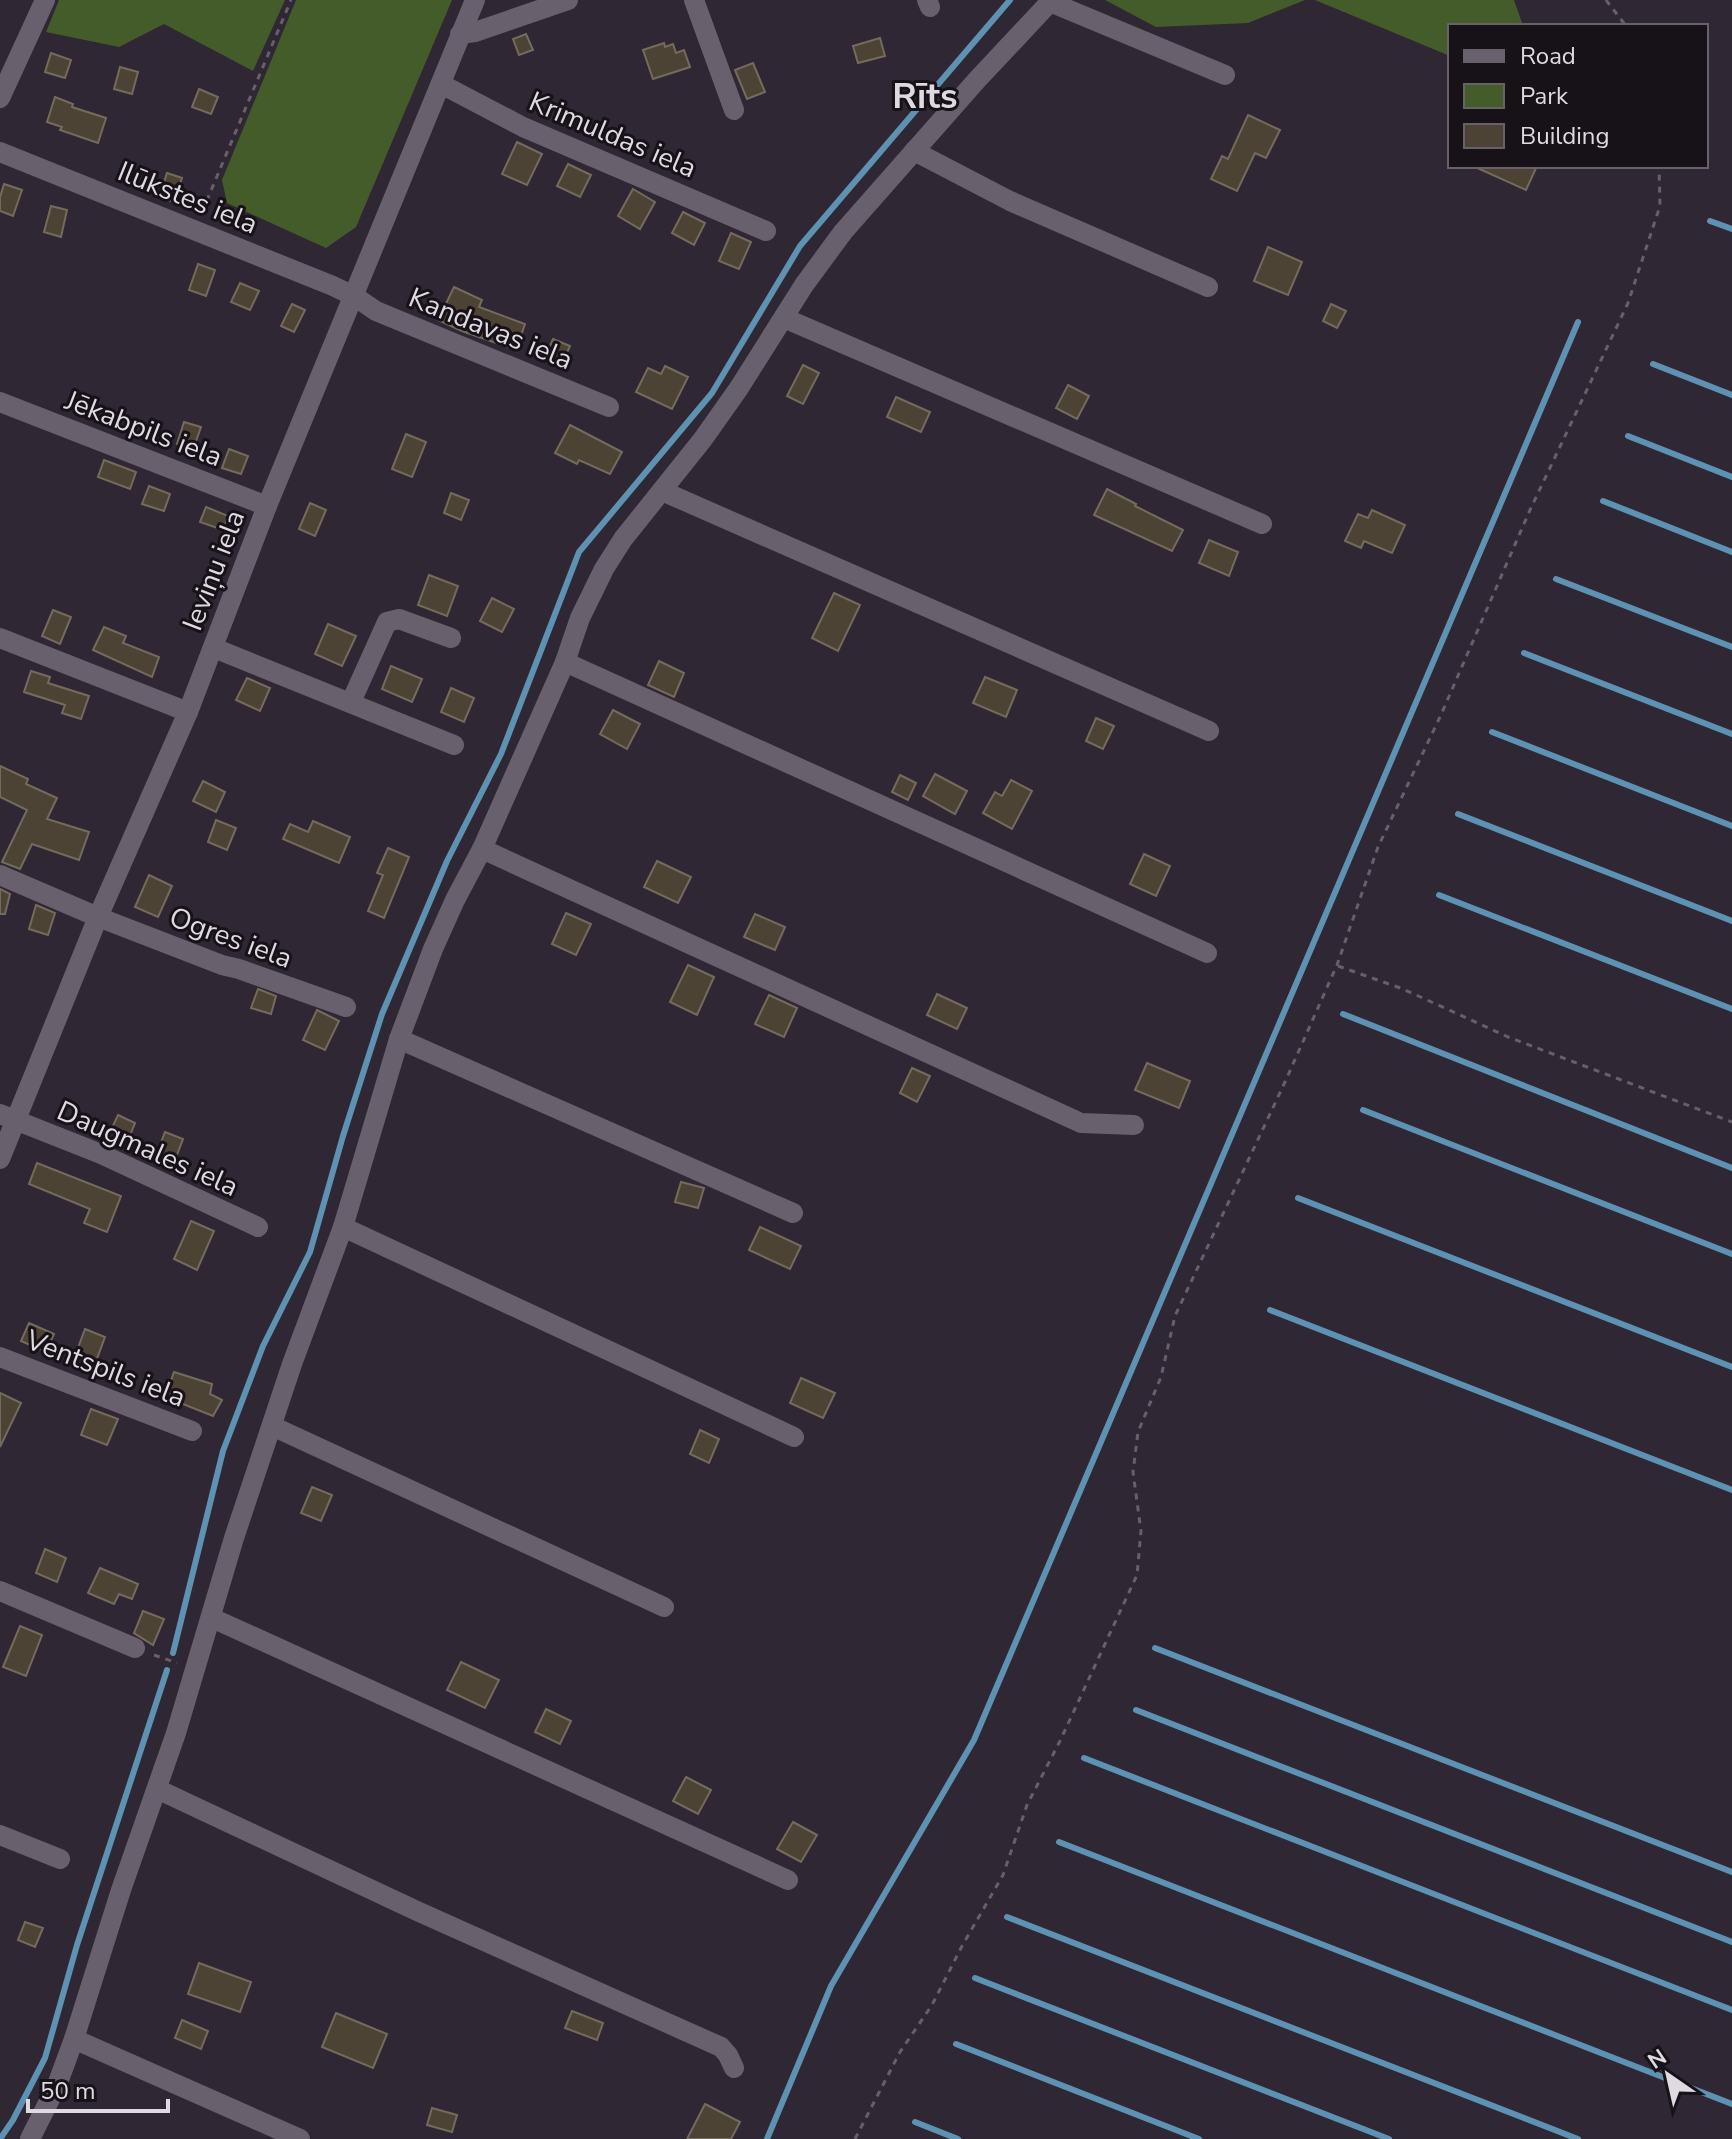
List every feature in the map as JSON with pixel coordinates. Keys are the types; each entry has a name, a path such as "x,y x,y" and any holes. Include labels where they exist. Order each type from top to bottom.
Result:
{"street":[{"path":"0,98 45,0"},
{"name":"Ieviņu iela","path":"0,1159 8,1117 188,712 267,506 475,0"},
{"path":"460,34 475,32 568,0"},
{"path":"694,0 734,110"},
{"path":"30,2139 57,2085 74,2039 212,1618 234,1538 292,1364 343,1227 399,1039 433,949 482,849 565,662 580,618 604,569 623,539 703,439 804,285 843,232 1051,1 1225,75"},
{"name":"Krimuldas iela","path":"441,84 523,127 766,231"},
{"path":"914,151 1010,201 1208,287"},
{"name":"Ilūkstes iela","path":"0,152 354,296"},
{"name":"Kandavas iela","path":"354,296 376,311 609,407"},
{"path":"784,318 1262,524"},
{"name":"Jēkabpils iela","path":"0,402 267,506"},
{"path":"662,491 1209,731"},
{"path":"351,702 387,622 399,619 451,638"},
{"path":"0,638 188,712"},
{"path":"214,648 454,745"},
{"path":"565,662 1207,953"},
{"path":"482,849 1081,1123 1134,1125"},
{"name":"Ogres iela","path":"0,875 222,965 346,1007"},
{"path":"399,1039 793,1213"},
{"name":"Daugmales iela","path":"8,1117 101,1154 258,1227"},
{"path":"343,1227 794,1437"},
{"name":"Ventspils iela","path":"0,1357 192,1431"},
{"path":"272,1426 664,1607"},
{"path":"0,1591 135,1648"},
{"path":"212,1618 788,1880"},
{"path":"157,1789 431,1917 721,2047 734,2068"},
{"path":"0,1835 60,1859"},
{"path":"74,2039 300,2139"}],"path":[{"path":"194,231 291,0"},
{"path":"1606,0 1624,24"},
{"path":"855,2139 900,2052 932,2005 1003,1875 1027,1805 1137,1575 1141,1531 1134,1459 1138,1432 1161,1377 1175,1316 1337,965 1378,847 1440,717 1530,510 1628,303 1660,206 1659,168"},
{"path":"1337,965 1403,989 1508,1037 1732,1122"},
{"path":"135,1648 195,1671"}],"green space":[{"path":"59,0 285,0 253,71 164,24 119,47 46,32"},
{"path":"296,0 452,0 356,227 326,248 227,203 222,180"},
{"path":"1105,0 1305,0 1248,23 1156,27"},
{"path":"1315,0 1514,0 1522,24 1448,24 1448,55"}],"building":[{"path":"526,34 533,50 519,55 513,39"},
{"path":"880,38 885,56 858,63 853,46"},
{"path":"664,43 665,47 673,44 676,53 684,50 690,67 653,79 643,50"},
{"path":"51,53 71,60 65,78 45,72"},
{"path":"753,63 765,92 747,99 735,70"},
{"path":"120,67 138,72 132,94 114,89"},
{"path":"199,89 218,97 211,114 192,107"},
{"path":"55,97 73,104 72,107 106,118 98,143 60,130 62,127 47,122"},
{"path":"1248,115 1280,130 1266,158 1255,153 1237,191 1211,179 1222,156 1228,159"},
{"path":"517,142 542,154 527,185 502,174"},
{"path":"568,164 591,175 580,197 557,186"},
{"path":"1477,168 1536,168 1526,190"},
{"path":"167,173 182,178 174,202 159,197"},
{"path":"4,184 22,190 13,216 0,211"},
{"path":"633,189 655,202 640,229 618,216"},
{"path":"51,206 67,210 61,237 44,232"},
{"path":"683,212 705,223 694,245 672,233"},
{"path":"731,233 751,242 739,269 719,261"},
{"path":"1268,247 1302,262 1288,295 1254,281"},
{"path":"198,264 215,270 206,296 189,290"},
{"path":"240,283 259,291 250,310 231,302"},
{"path":"454,287 482,300 479,307 525,324 516,350 438,320"},
{"path":"292,304 305,310 294,332 281,326"},
{"path":"1331,304 1346,311 1337,328 1323,321"},
{"path":"553,339 570,346 561,366 544,359"},
{"path":"803,365 819,373 803,404 787,396"},
{"path":"665,366 688,377 672,409 636,392 648,368 661,374"},
{"path":"1068,385 1089,396 1077,419 1056,408"},
{"path":"896,397 930,412 921,432 887,417"},
{"path":"184,422 201,427 193,450 177,444"},
{"path":"570,425 622,452 610,474 579,460 577,464 555,453"},
{"path":"406,434 426,442 412,477 392,469"},
{"path":"229,449 248,456 241,474 222,468"},
{"path":"104,460 136,472 130,489 98,477"},
{"path":"149,486 170,494 164,511 142,504"},
{"path":"1107,489 1183,530 1172,551 1094,515"},
{"path":"451,493 469,500 461,520 444,513"},
{"path":"310,503 326,510 315,536 299,529"},
{"path":"206,507 228,516 223,530 200,522"},
{"path":"1372,510 1405,525 1392,553 1364,541 1361,548 1345,541 1358,514 1368,518"},
{"path":"1209,540 1238,552 1229,576 1199,563"},
{"path":"429,575 458,586 447,616 418,605"},
{"path":"834,593 860,605 838,651 812,638"},
{"path":"492,598 514,609 502,632 480,621"},
{"path":"53,610 71,617 60,644 42,636"},
{"path":"328,624 356,636 342,666 315,654"},
{"path":"104,627 126,636 123,643 159,657 152,677 93,650"},
{"path":"659,661 684,673 674,697 648,685"},
{"path":"391,666 422,679 412,702 382,689"},
{"path":"31,671 50,677 48,683 89,696 81,719 62,713 65,705 24,692"},
{"path":"985,677 1017,690 1006,717 973,703"},
{"path":"247,678 270,688 260,711 236,700"},
{"path":"451,688 474,698 464,722 441,712"},
{"path":"613,710 640,724 627,749 600,734"},
{"path":"1096,718 1114,726 1103,749 1086,741"},
{"path":"0,766 28,779 26,784 57,798 47,819 89,832 79,860 32,844 20,869 2,862 27,810 0,797"},
{"path":"935,774 967,791 955,814 923,796"},
{"path":"900,775 916,783 908,800 892,792"},
{"path":"1011,780 1032,791 1012,829 983,813 995,792 1002,796"},
{"path":"203,781 225,792 216,812 193,801"},
{"path":"216,820 236,828 227,850 208,842"},
{"path":"313,821 350,837 339,863 283,839 290,824 308,832"},
{"path":"388,848 409,857 384,918 368,911 383,875 377,873"},
{"path":"1144,854 1170,866 1156,896 1130,884"},
{"path":"657,861 691,877 678,903 644,887"},
{"path":"149,875 172,886 158,917 135,907"},
{"path":"0,889 10,894 5,914 0,914"},
{"path":"36,905 55,913 48,935 29,929"},
{"path":"566,913 591,924 576,955 552,944"},
{"path":"755,914 785,927 775,950 744,937"},
{"path":"688,965 714,977 697,1015 670,1002"},
{"path":"258,989 276,996 271,1014 251,1008"},
{"path":"937,994 967,1008 957,1029 927,1015"},
{"path":"769,995 797,1008 784,1037 755,1024"},
{"path":"317,1010 339,1021 325,1050 303,1040"},
{"path":"1147,1063 1190,1081 1179,1108 1135,1090"},
{"path":"912,1068 930,1076 917,1102 900,1093"},
{"path":"118,1115 135,1123 129,1138 111,1130"},
{"path":"165,1132 183,1139 175,1160 157,1153"},
{"path":"37,1163 121,1196 107,1232 84,1223 90,1209 29,1184"},
{"path":"681,1182 704,1188 698,1208 675,1202"},
{"path":"191,1221 214,1231 197,1270 174,1259"},
{"path":"760,1227 801,1246 790,1269 749,1250"},
{"path":"29,1323 54,1334 46,1352 21,1341"},
{"path":"85,1329 105,1337 95,1364 75,1356"},
{"path":"174,1372 212,1384 210,1394 222,1400 213,1416 165,1397"},
{"path":"801,1378 835,1393 823,1418 790,1403"},
{"path":"0,1393 21,1403 0,1447"},
{"path":"91,1409 118,1419 107,1445 81,1435"},
{"path":"700,1430 719,1439 709,1463 690,1454"},
{"path":"312,1487 332,1495 321,1521 301,1513"},
{"path":"45,1549 66,1558 57,1582 36,1573"},
{"path":"100,1568 138,1584 132,1599 119,1594 114,1604 88,1593"},
{"path":"143,1611 164,1619 153,1645 134,1633"},
{"path":"20,1626 42,1635 26,1676 3,1667"},
{"path":"461,1662 499,1680 485,1708 447,1690"},
{"path":"546,1709 571,1721 560,1744 535,1732"},
{"path":"686,1777 711,1790 698,1814 673,1801"},
{"path":"793,1822 817,1835 801,1862 777,1849"},
{"path":"25,1922 43,1928 35,1947 18,1940"},
{"path":"199,1963 251,1982 240,2012 188,1994"},
{"path":"572,2011 603,2023 597,2040 565,2028"},
{"path":"336,2013 387,2034 373,2068 322,2047"},
{"path":"182,2020 208,2031 201,2049 175,2038"},
{"path":"705,2104 740,2122 731,2139 687,2139"},
{"path":"432,2108 457,2115 452,2132 427,2125"}],"waterway":[{"path":"173,1653 223,1451 263,1346 310,1252 382,1014 447,861 501,754 579,552 712,393 800,246 1010,0"},
{"path":"1710,221 1732,229"},
{"path":"767,2139 831,1986 974,1740 1578,322"},
{"path":"1653,364 1732,395"},
{"path":"1628,436 1732,477"},
{"path":"1603,501 1732,552"},
{"path":"1556,579 1732,647"},
{"path":"1524,653 1732,734"},
{"path":"1492,732 1732,826"},
{"path":"1458,814 1732,921"},
{"path":"1439,895 1732,1009"},
{"path":"1343,1014 1732,1168"},
{"path":"1363,1110 1732,1254"},
{"path":"1298,1198 1732,1367"},
{"path":"1270,1310 1732,1490"},
{"path":"1155,1648 1732,1872"},
{"path":"0,2139 45,2058 77,1945 167,1670"},
{"path":"1136,1710 1732,1942"},
{"path":"1084,1758 1732,2010"},
{"path":"1059,1842 1732,2104"},
{"path":"1007,1917 1578,2139"},
{"path":"975,1978 1389,2139"},
{"path":"956,2044 1199,2139"},
{"path":"915,2122 958,2139"}],"district":[{"name":"Rīts","path":"925,95"}]}
